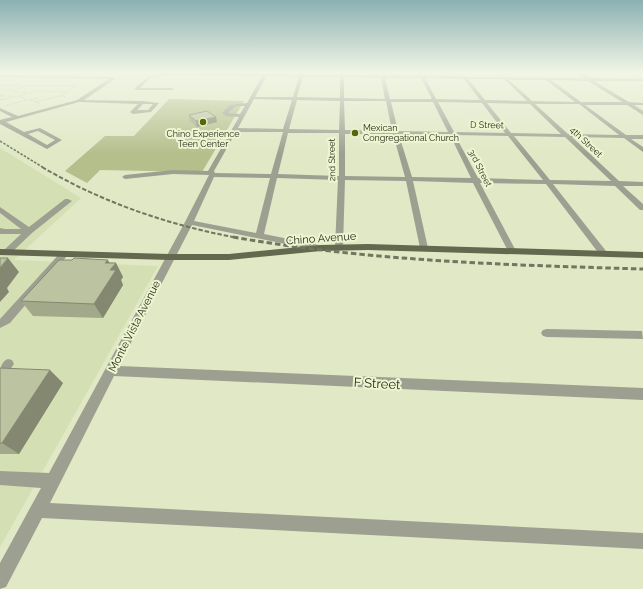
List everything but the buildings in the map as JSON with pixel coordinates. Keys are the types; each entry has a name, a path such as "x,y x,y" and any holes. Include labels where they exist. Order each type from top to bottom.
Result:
{"main road":[{"name":"Chino Avenue","path":"3,252 169,257 230,257 339,247 424,248 643,255"}],"street":[{"name":"Monte Vista Avenue","path":"0,580 169,257 189,222 234,130 252,99"},
{"path":"260,237 294,99"},
{"name":"2nd Street","path":"339,247 342,178 341,99"},
{"path":"364,99 486,104 643,104"},
{"path":"482,99 602,253"},
{"name":"4th Street","path":"528,99 643,208"},
{"path":"575,99 643,150"},
{"path":"621,99 643,113"},
{"path":"389,100 395,132 409,179 424,248"},
{"path":"1,122 79,101 142,102"},
{"name":"3rd Street","path":"436,101 512,251"},
{"path":"242,116 228,115 225,113 230,106 248,105"},
{"path":"2,107 18,118"},
{"path":"1,122 23,134 47,147 59,140 38,129 23,134"},
{"name":"D Street","path":"234,130 643,137"},
{"path":"125,177 172,172 342,178 643,184"},
{"path":"3,252 68,201"},
{"path":"0,209 29,231"},
{"path":"189,222 321,248"},
{"path":"0,230 3,232 29,231"},
{"path":"0,324 6,320 64,254"},
{"path":"547,333 643,336"},
{"path":"0,374 8,364"},
{"name":"F Street","path":"110,371 643,394"},
{"path":"0,478 52,480"},
{"path":"37,510 643,541"}],"path":[{"path":"2,107 27,100 35,102"}],"shaded area":[{"path":"169,99 244,101 202,172 100,170 87,183 65,171 105,136 134,136"},
{"path":"0,148 81,198 14,260 158,266 0,547"}],"railway":[{"path":"0,141 44,168"},
{"path":"42,167 65,180 113,202 137,211 212,233 238,238"},
{"path":"233,237 335,252 386,257 540,266 643,269"}],"place":[{"name":"Chino Experience Teen Center","path":"203,122"},
{"name":"Mexican Congregational Church","path":"355,133"}]}
